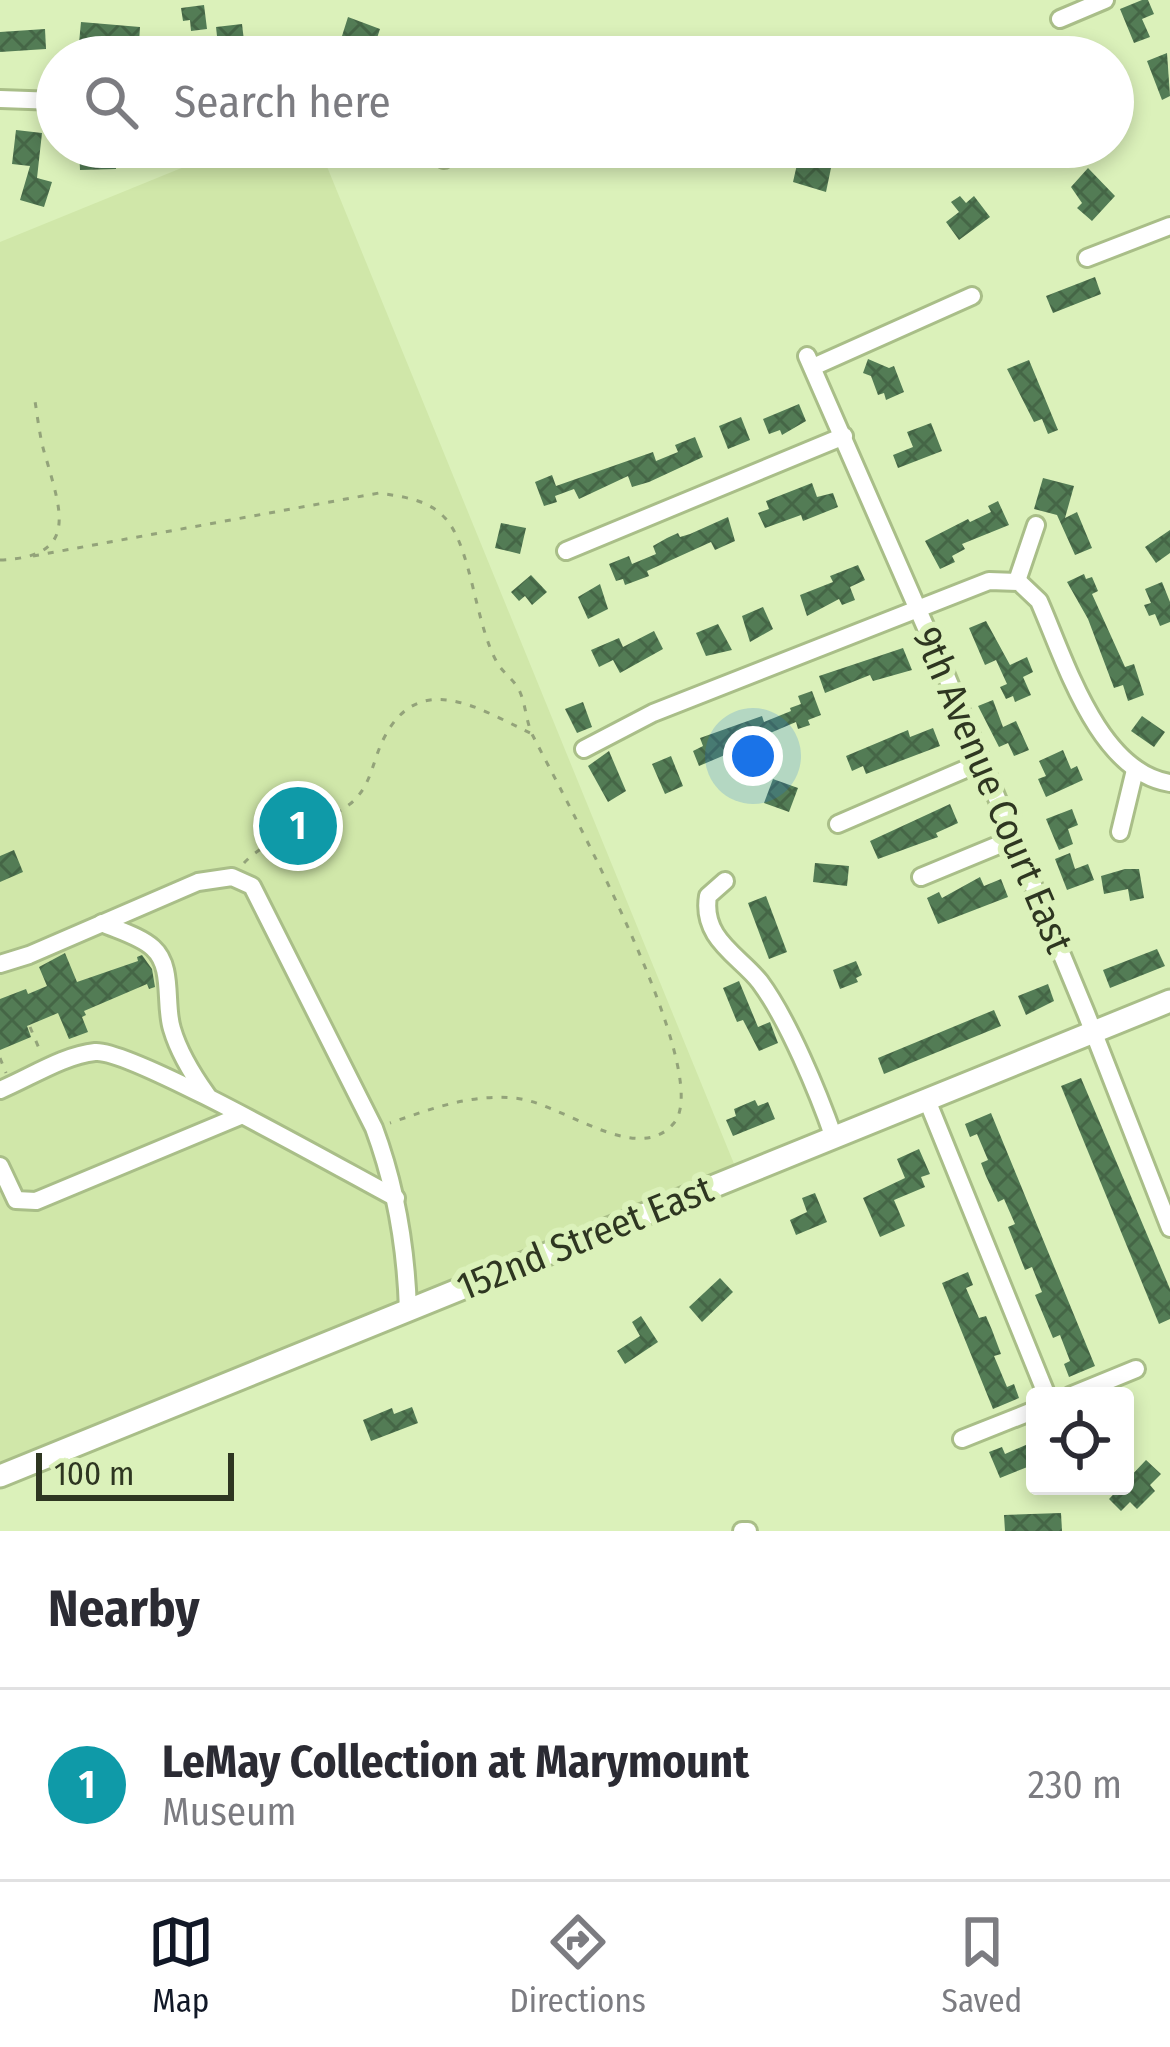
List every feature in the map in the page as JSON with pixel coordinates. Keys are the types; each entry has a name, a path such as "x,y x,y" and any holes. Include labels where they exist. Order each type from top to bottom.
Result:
{"main road":[{"name":"152nd Street East","path":"0,1476 1170,1001"}],"street":[{"path":"1060,19 1105,0"},
{"path":"0,99 36,100"},
{"path":"1087,258 1170,226"},
{"name":"9th Avenue Court East","path":"972,296 810,362 982,762 1170,1228"},
{"path":"566,551 844,436"},
{"path":"1013,580 1036,525"},
{"path":"584,749 653,713 917,608 989,580 1013,580 1039,601 1104,739 1135,770 1170,783"},
{"path":"838,824 982,762"},
{"path":"1120,832 1135,770"},
{"path":"922,877 1013,839"},
{"path":"0,964 198,882 243,880 259,896 374,1128 396,1198 407,1310"},
{"path":"724,881 708,896 706,911 726,953 759,980 816,1087 834,1138"},
{"path":"102,923 158,953 166,975 166,1003 174,1036 211,1101"},
{"path":"0,1090 89,1053 109,1053 396,1198"},
{"path":"927,1100 1043,1387"},
{"path":"0,1166 16,1200 36,1201 240,1116"},
{"path":"1093,1387 1136,1370"},
{"path":"962,1439 1026,1414"}],"path":[{"path":"33,556 52,544 62,528 62,508 42,446 35,401"},
{"path":"0,560 379,494 418,499 447,520 499,666 522,695 532,734 583,830 648,973 678,1069 682,1109 673,1126 638,1141 614,1137 578,1118 518,1098 460,1099 374,1128"},
{"path":"232,877 250,856 327,820 356,800 373,774 384,737 406,710 424,699 442,697 532,734"},
{"path":"30,1027 48,1070"}],"shaded area":[{"path":"181,168 328,168 739,1176 0,1476 0,242"}],"building":[{"path":"1148,0 1154,14 1142,19 1150,37 1134,43 1120,9"},
{"path":"204,5 207,29 191,31 181,8"},
{"path":"348,17 380,29 378,36 342,36"},
{"path":"81,22 140,27 139,36 80,36"},
{"path":"242,24 243,36 217,36 216,27"},
{"path":"45,29 45,36 36,36 36,50 0,52 0,32"},
{"path":"1167,53 1170,96 1162,100 1147,61"},
{"path":"16,130 36,132 37,178 52,182 44,207 20,200 30,166 12,164"},
{"path":"796,168 831,168 826,192 793,182"},
{"path":"1088,168 1115,196 1092,221 1077,208 1082,203 1071,187"},
{"path":"960,196 966,203 974,196 990,217 959,240 946,222 959,212 951,202"},
{"path":"1095,277 1101,294 1053,313 1046,296"},
{"path":"868,359 894,366 904,392 886,400 884,393 878,395 871,376 863,373"},
{"path":"1029,360 1058,430 1048,434 1042,419 1034,422 1007,369"},
{"path":"799,404 806,421 782,435 780,430 769,434 763,419"},
{"path":"741,417 750,440 728,449 719,426"},
{"path":"931,423 942,451 898,468 893,455 913,447 907,432"},
{"path":"695,437 703,457 632,487 628,476 579,499 574,489 544,506 535,482 552,475 556,486 653,452 656,461 678,452 675,445"},
{"path":"1043,478 1074,486 1065,518 1077,512 1092,548 1075,555 1057,515 1034,509"},
{"path":"812,483 817,497 833,493 838,507 803,521 801,515 765,528 758,513 769,509 766,501"},
{"path":"998,501 1009,525 962,544 965,549 952,556 955,562 940,569 925,541 991,512 988,506"},
{"path":"728,517 735,541 715,550 711,542 647,571 649,576 625,585 623,579 616,581 609,564 629,556 632,564 656,554 653,546 667,538 690,534"},
{"path":"501,523 526,528 520,554 495,548"},
{"path":"1170,530 1170,553 1156,563 1145,547"},
{"path":"858,565 865,580 850,587 855,600 842,605 839,599 807,616 800,595 833,582 830,576"},
{"path":"1084,574 1086,579 1092,577 1098,591 1092,594 1125,667 1134,664 1144,695 1128,701 1123,685 1114,688 1088,619 1067,582"},
{"path":"531,575 547,592 532,605 525,596 519,601 511,592"},
{"path":"1162,582 1170,602 1170,622 1160,626 1144,605 1151,603 1145,589"},
{"path":"600,584 608,609 588,619 578,597"},
{"path":"763,607 773,629 750,642 742,616"},
{"path":"986,621 1010,665 1027,657 1033,672 1023,677 1031,695 1015,702 1013,696 1006,699 1000,687 1007,684 996,660 985,665 969,628"},
{"path":"718,624 732,650 706,656 696,633"},
{"path":"654,631 663,649 620,673 613,660 599,667 591,650 619,638 623,647"},
{"path":"903,648 912,670 873,681 870,675 825,693 819,676"},
{"path":"812,691 821,715 808,720 810,725 798,729 796,722 754,740 757,748 740,754 739,749 699,766 693,751 703,746 700,738 791,711 801,704 798,696"},
{"path":"993,700 1003,727 1016,721 1029,750 1014,756 1008,743 999,747 978,706"},
{"path":"583,702 592,727 577,733 565,709"},
{"path":"1142,716 1165,732 1154,747 1131,731"},
{"path":"933,728 940,746 866,774 863,766 852,771 846,756 908,730 910,737"},
{"path":"1063,750 1071,769 1077,766 1083,780 1046,797 1038,779 1046,776 1039,761"},
{"path":"609,751 626,791 608,802 588,766"},
{"path":"671,756 683,786 665,794 652,764"},
{"path":"773,779 798,788 789,812 764,803"},
{"path":"950,804 958,823 936,833 938,837 878,859 870,841"},
{"path":"1072,809 1078,825 1068,829 1073,844 1059,850 1046,819"},
{"path":"14,850 23,872 0,882 0,856"},
{"path":"1070,853 1075,869 1088,864 1094,880 1067,890 1055,859"},
{"path":"815,863 849,866 847,886 813,882"},
{"path":"1139,869 1144,898 1130,901 1128,889 1104,894 1101,876"},
{"path":"980,877 984,886 1001,879 1008,897 938,924 927,898 939,892 942,898"},
{"path":"766,896 787,952 769,959 748,903"},
{"path":"1157,949 1165,966 1110,988 1103,970"},
{"path":"65,953 77,982 138,961 142,955 152,969 155,987 149,989 147,984 84,1011 88,1032 69,1039 58,1013 27,1026 31,1037 0,1050 0,999 47,986 39,967"},
{"path":"856,961 862,975 856,978 858,982 840,989 833,970"},
{"path":"739,981 758,1027 770,1022 778,1043 759,1051 743,1020 737,1022 723,988"},
{"path":"1048,984 1054,1001 1026,1015 1018,996"},
{"path":"994,1010 1001,1026 884,1074 878,1058"},
{"path":"1081,1078 1170,1289 1170,1319 1159,1324 1061,1086"},
{"path":"755,1100 758,1106 768,1102 775,1119 733,1136 726,1120 736,1116 734,1109"},
{"path":"991,1113 1095,1366 1069,1377 1064,1364 1070,1361 1060,1335 1053,1338 1035,1295 1042,1292 1032,1267 1025,1270 1008,1227 1015,1224 986,1176 981,1163 988,1160 977,1134 970,1137 965,1124"},
{"path":"919,1149 930,1174 921,1177 925,1187 894,1200 905,1226 880,1237 863,1198 905,1178 897,1159"},
{"path":"815,1193 827,1222 796,1235 790,1220 807,1212 802,1198"},
{"path":"968,1272 973,1285 966,1288 979,1318 986,1316 992,1330 1001,1354 994,1356 1007,1387 1014,1384 1019,1398 993,1409 942,1283"},
{"path":"720,1278 733,1292 702,1322 689,1307"},
{"path":"641,1316 658,1342 625,1364 617,1351 640,1336 632,1322"},
{"path":"412,1407 418,1423 371,1441 363,1420 392,1408 394,1414"},
{"path":"1026,1445 1026,1468 1000,1478 989,1452 1002,1447 1005,1454"},
{"path":"1146,1460 1161,1474 1150,1485 1155,1491 1137,1509 1130,1502 1121,1511 1109,1499 1134,1495 1134,1473"},
{"path":"1061,1513 1062,1531 1005,1531 1004,1515"}],"place":[{"name":"LeMay Collection at Marymount","path":"298,826"}]}
